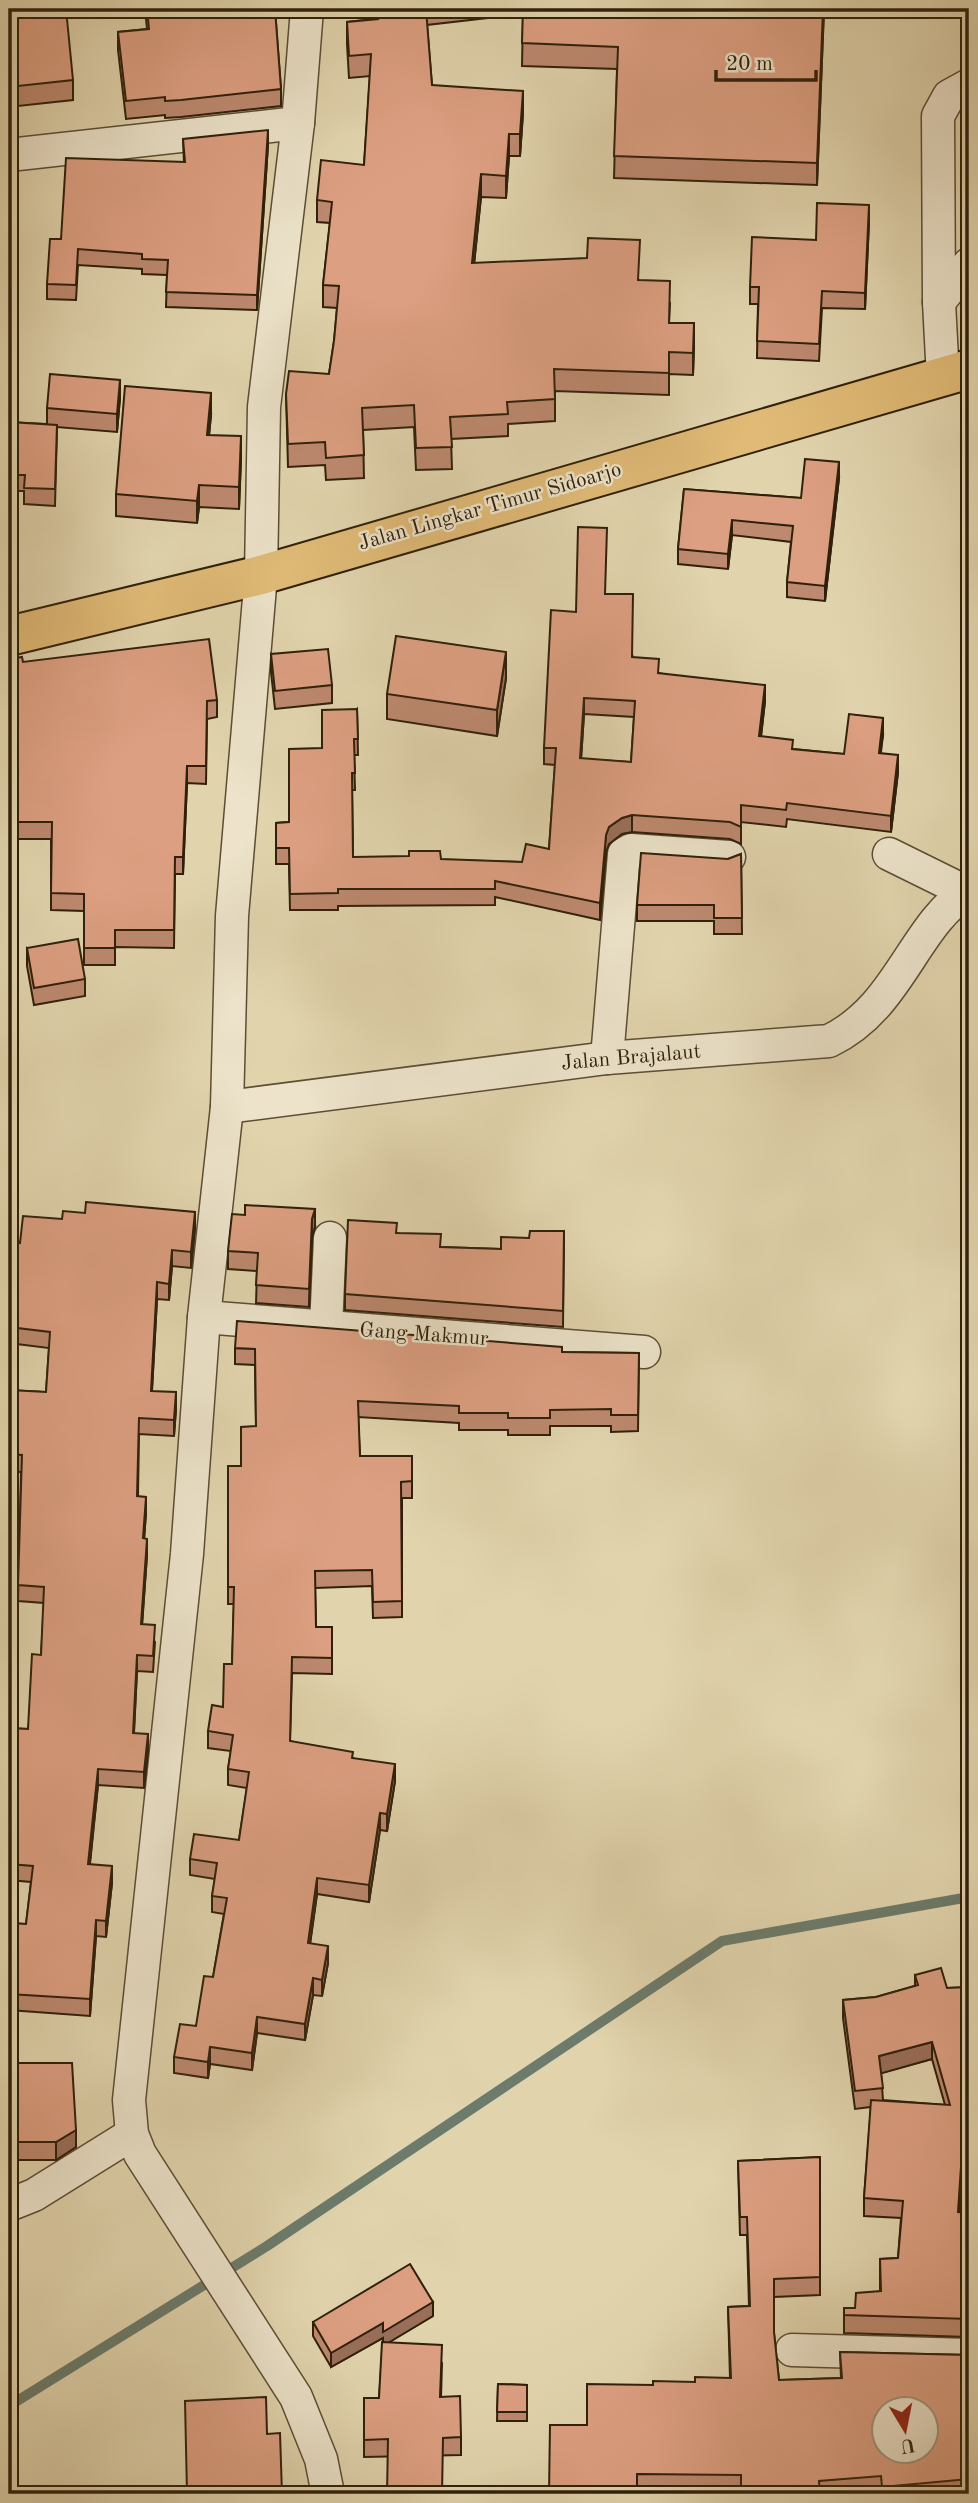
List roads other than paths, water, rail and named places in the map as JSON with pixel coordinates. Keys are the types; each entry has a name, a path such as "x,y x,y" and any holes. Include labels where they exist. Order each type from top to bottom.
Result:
{"main road":[{"name":"Jalan Lingkar Timur Sidoarjo","path":"9,636 261,575 852,400 956,373"}],"street":[{"path":"307,9 298,123 264,407 261,575 232,916 225,1123 204,1317 187,1554 128,2100 136,2144 200,2250 296,2397 321,2459 328,2494"},
{"path":"956,373 939,302 939,116 949,96 969,85"},
{"path":"9,155 298,123"},
{"path":"939,302 969,264"},
{"path":"607,1058 624,854 631,850 729,858"},
{"path":"889,854 968,891"},
{"name":"Jalan Brajalaut","path":"225,1123 607,1058 828,1041 858,1024 882,999 942,916 968,891"},
{"path":"326,1327 330,1238"},
{"name":"Gang Makmur","path":"204,1317 644,1352"},
{"path":"9,2205 136,2144"},
{"path":"792,2350 969,2355"}],"waterway":[{"path":"9,2406 267,2246 722,1941 969,1897"}]}
